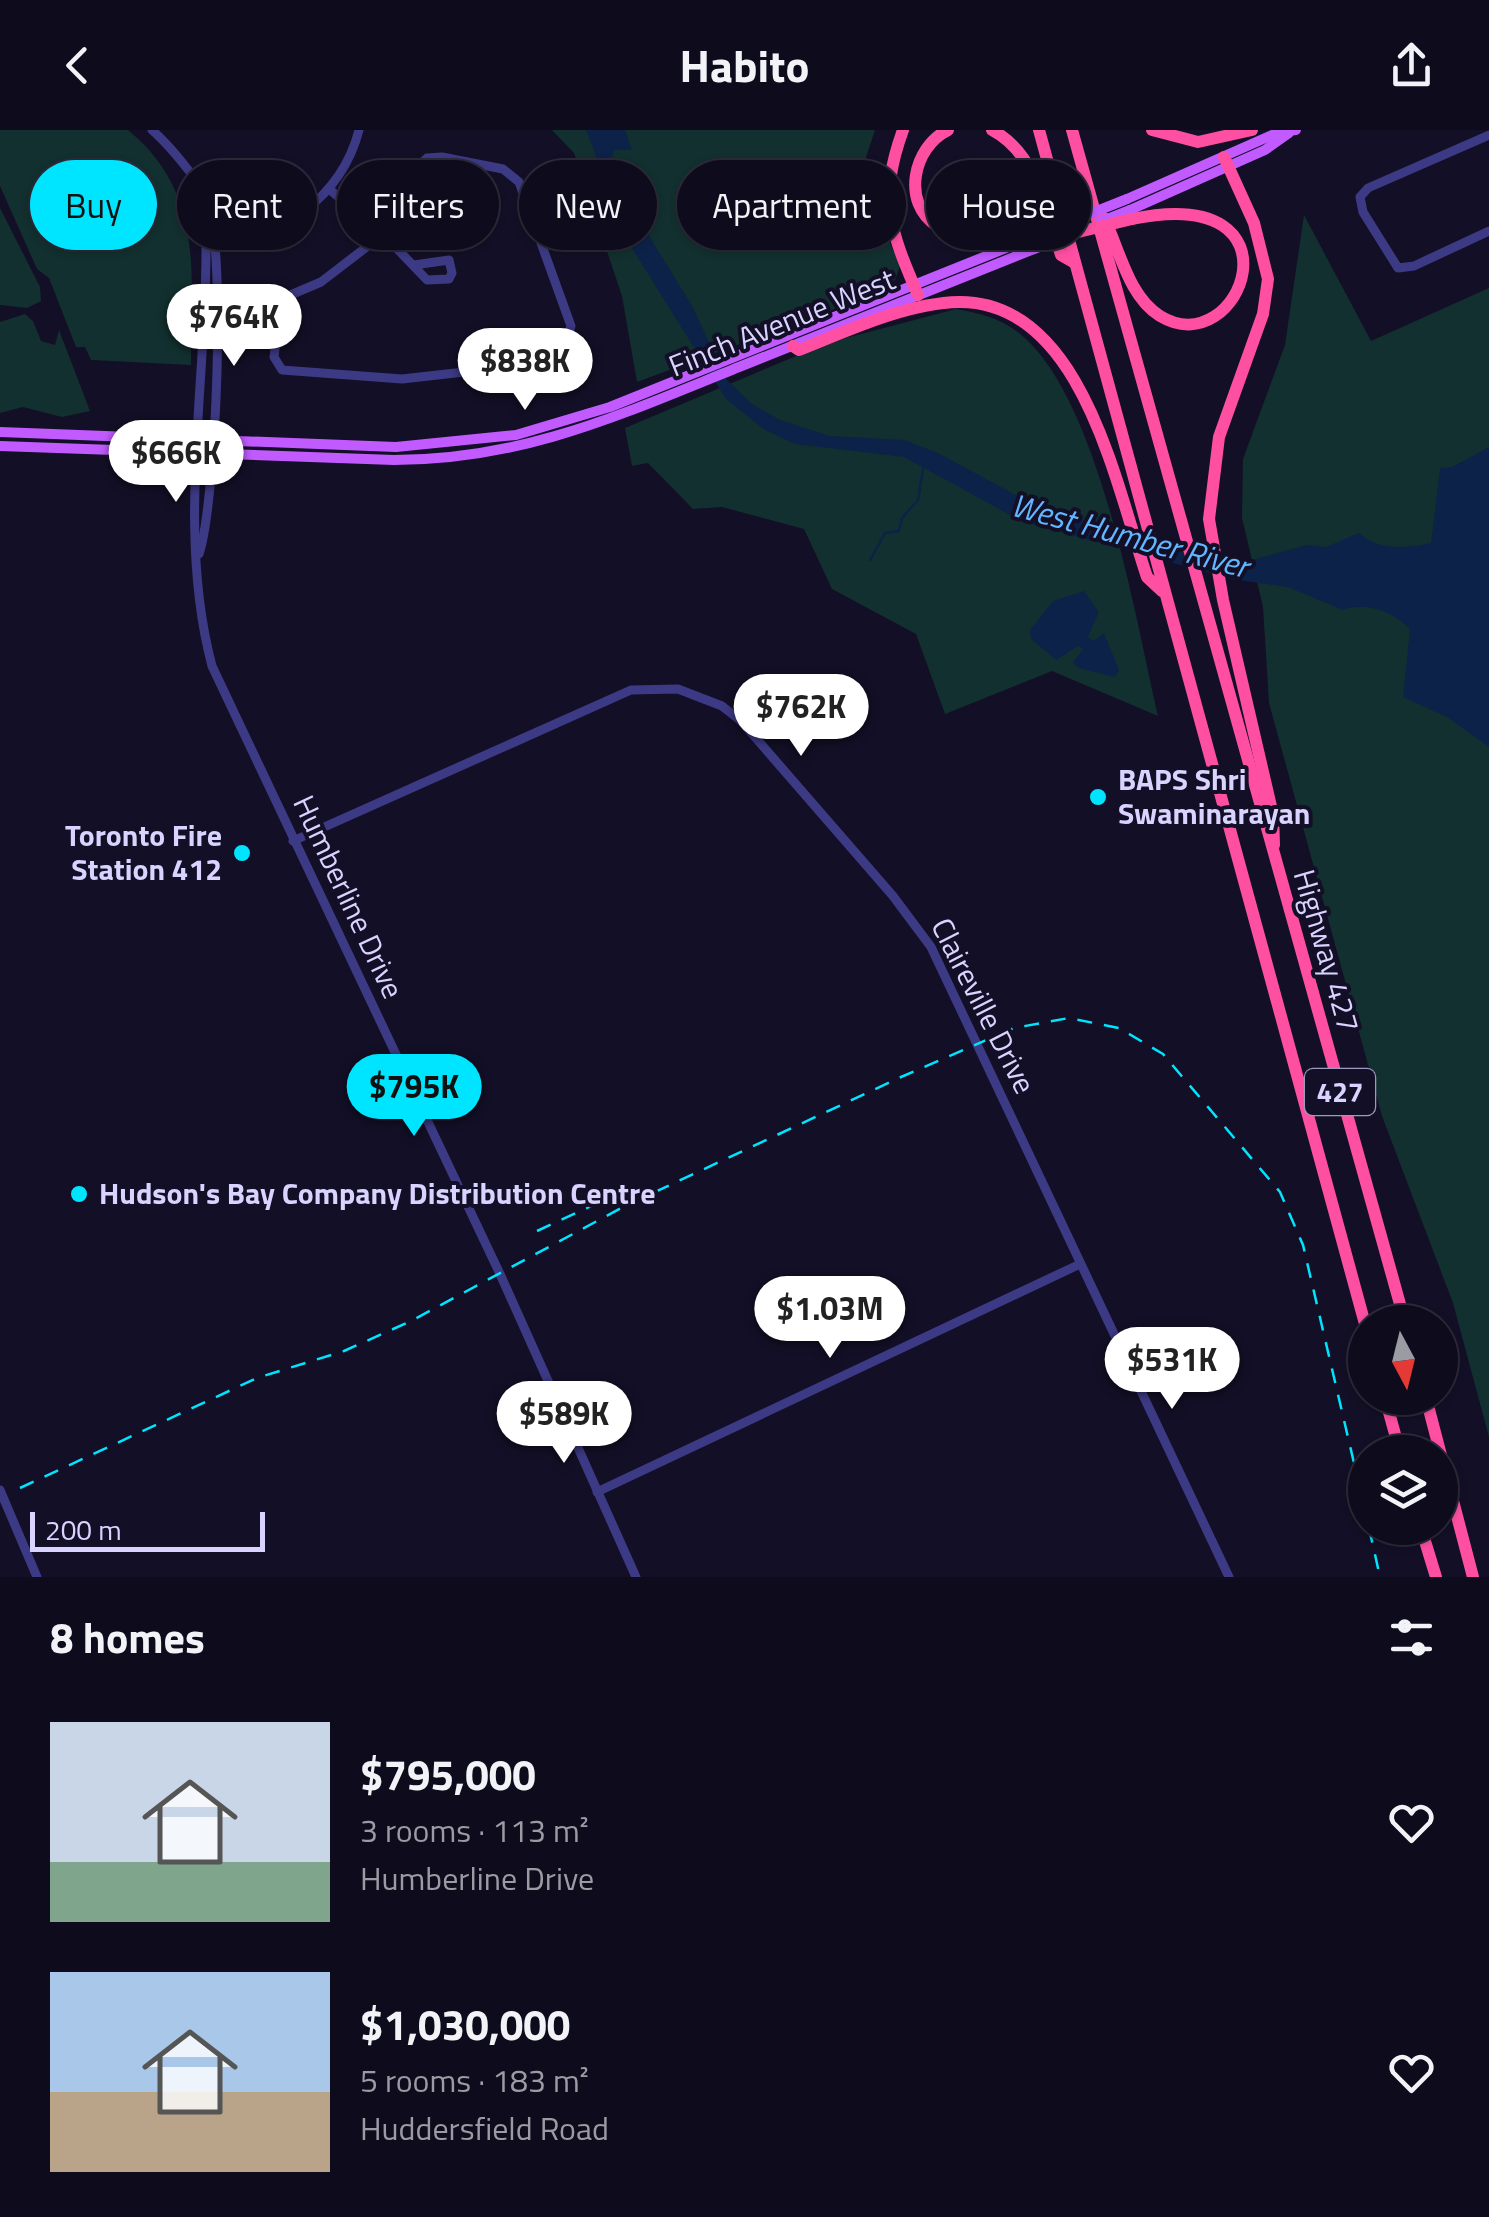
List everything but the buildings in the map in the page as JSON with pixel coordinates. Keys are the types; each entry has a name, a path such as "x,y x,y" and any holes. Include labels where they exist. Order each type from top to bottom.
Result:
{"highway":[{"path":"903,130 886,196 892,228 916,290"},
{"path":"926,216 914,188 918,163 927,147 948,130"},
{"path":"992,130 1020,152 1041,191 1061,255 1075,263"},
{"name":"Highway 427","path":"1039,130 1360,1305"},
{"name":"Highway 427","path":"1072,130 1081,160"},
{"path":"1152,130 1206,142 1259,140"},
{"path":"1226,162 1260,238 1268,279 1263,314 1219,436 1209,519 1222,600 1273,815 1275,862"},
{"path":"1091,191 1138,294 1159,315 1176,322 1202,322 1218,315 1234,298 1243,273 1242,254 1232,232 1220,222 1202,214 1130,209 1091,225"},
{"name":"Highway 427","path":"1091,195 1400,1305"},
{"path":"793,346 798,350 946,303 1002,309 1037,333 1067,366 1091,415 1147,577 1164,594"},
{"path":"1430,1415 1473,1577"},
{"path":"1426,1545 1436,1577"}],"main road":[{"path":"1091,216 1130,209 1226,162 1259,140 1292,132"},
{"name":"Finch Avenue West","path":"749,357 793,346 1004,250"},
{"name":"Finch Avenue West","path":"0,432 396,446 476,442 569,421 686,382 916,290"},
{"name":"Finch Avenue West","path":"0,446 394,460 476,456 577,433 686,382"}],"street":[{"name":"Humberline Drive","path":"152,130 177,162"},
{"path":"317,198 329,188 354,148 359,130"},
{"path":"1489,134 1368,188 1360,198 1363,212 1398,268 1414,266 1489,231"},
{"path":"427,158 503,169 519,182 529,200 570,326 570,338 553,352 473,371 402,379 282,370 274,358 281,299 320,282 382,233 414,170 427,158"},
{"path":"329,188 337,195"},
{"name":"Humberline Drive","path":"212,250 198,453 198,608 212,666 506,1286 636,1577"},
{"name":"Humberline Drive","path":"198,556 204,538 214,440 212,250"},
{"path":"400,250 414,264"},
{"name":"Claireville Drive","path":"293,841 631,690 678,689 722,706 764,745 893,896 931,948 1229,1577"},
{"path":"597,1492 1078,1265"},
{"path":"0,1490 38,1577"}],"green space":[{"path":"0,130 128,130 157,160 30,160 30,250 157,250 157,160 177,197 177,250 189,250 191,365 91,360 85,347 76,347 49,278 37,269 0,186"},
{"path":"552,130 875,130 865,160 677,160 677,250 893,250 900,266 895,280 832,310 637,382 622,296 607,250 657,250 657,160 576,160"},
{"path":"0,208 40,287 41,301 27,308 0,305"},
{"path":"1304,215 1371,341 1489,288 1489,1437 1458,1322 1458,1305 1454,1305 1382,1116 1269,703 1263,607 1242,518 1243,459 1285,345"},
{"path":"956,309 989,317 1019,333 1047,363 1071,406 1110,511 1158,716 1052,671 945,714 916,634 832,589 804,529 722,507 693,509 648,463 632,466 625,428 827,343"},
{"path":"25,314 33,321 41,341 55,345 59,330 90,411 62,417 23,407 0,413 0,322"}],"water":[{"path":"586,130 625,130 632,150 615,150 612,160 598,160"},
{"name":"West Humber River","path":"657,249 692,306 727,380 752,404 780,420 830,436 904,440 938,453 1047,512 1159,538 1196,551 1248,561 1307,545 1326,547 1359,533 1384,545 1431,543 1440,468 1452,467 1489,447 1489,747 1447,717 1403,697 1410,629 1387,613 1361,607 1343,610 1288,587 1231,579 1021,521 904,457 795,444 765,430 726,399 633,250"},
{"path":"1084,591 1099,612 1088,637 1093,641 1104,633 1119,670 1115,677 1078,668 1073,662 1083,649 1078,646 1056,660 1031,639 1030,630 1053,601"}],"waterway":[{"path":"870,560 885,533 899,531 902,518 918,500 924,463"}],"railway":[{"path":"20,1488 257,1378 344,1351 411,1321 625,1206 901,1077 1014,1028 1069,1018 1119,1028 1163,1054 1280,1192 1303,1245 1348,1437"},
{"path":"537,1231 628,1189"},
{"path":"1373,1545 1380,1577"}],"place":[{"name":"BAPS Shri Swaminarayan","path":"1098,797"},
{"name":"Toronto Fire Station 412","path":"242,853"},
{"name":"Hudson's Bay Company Distribution Centre","path":"79,1194"}]}
